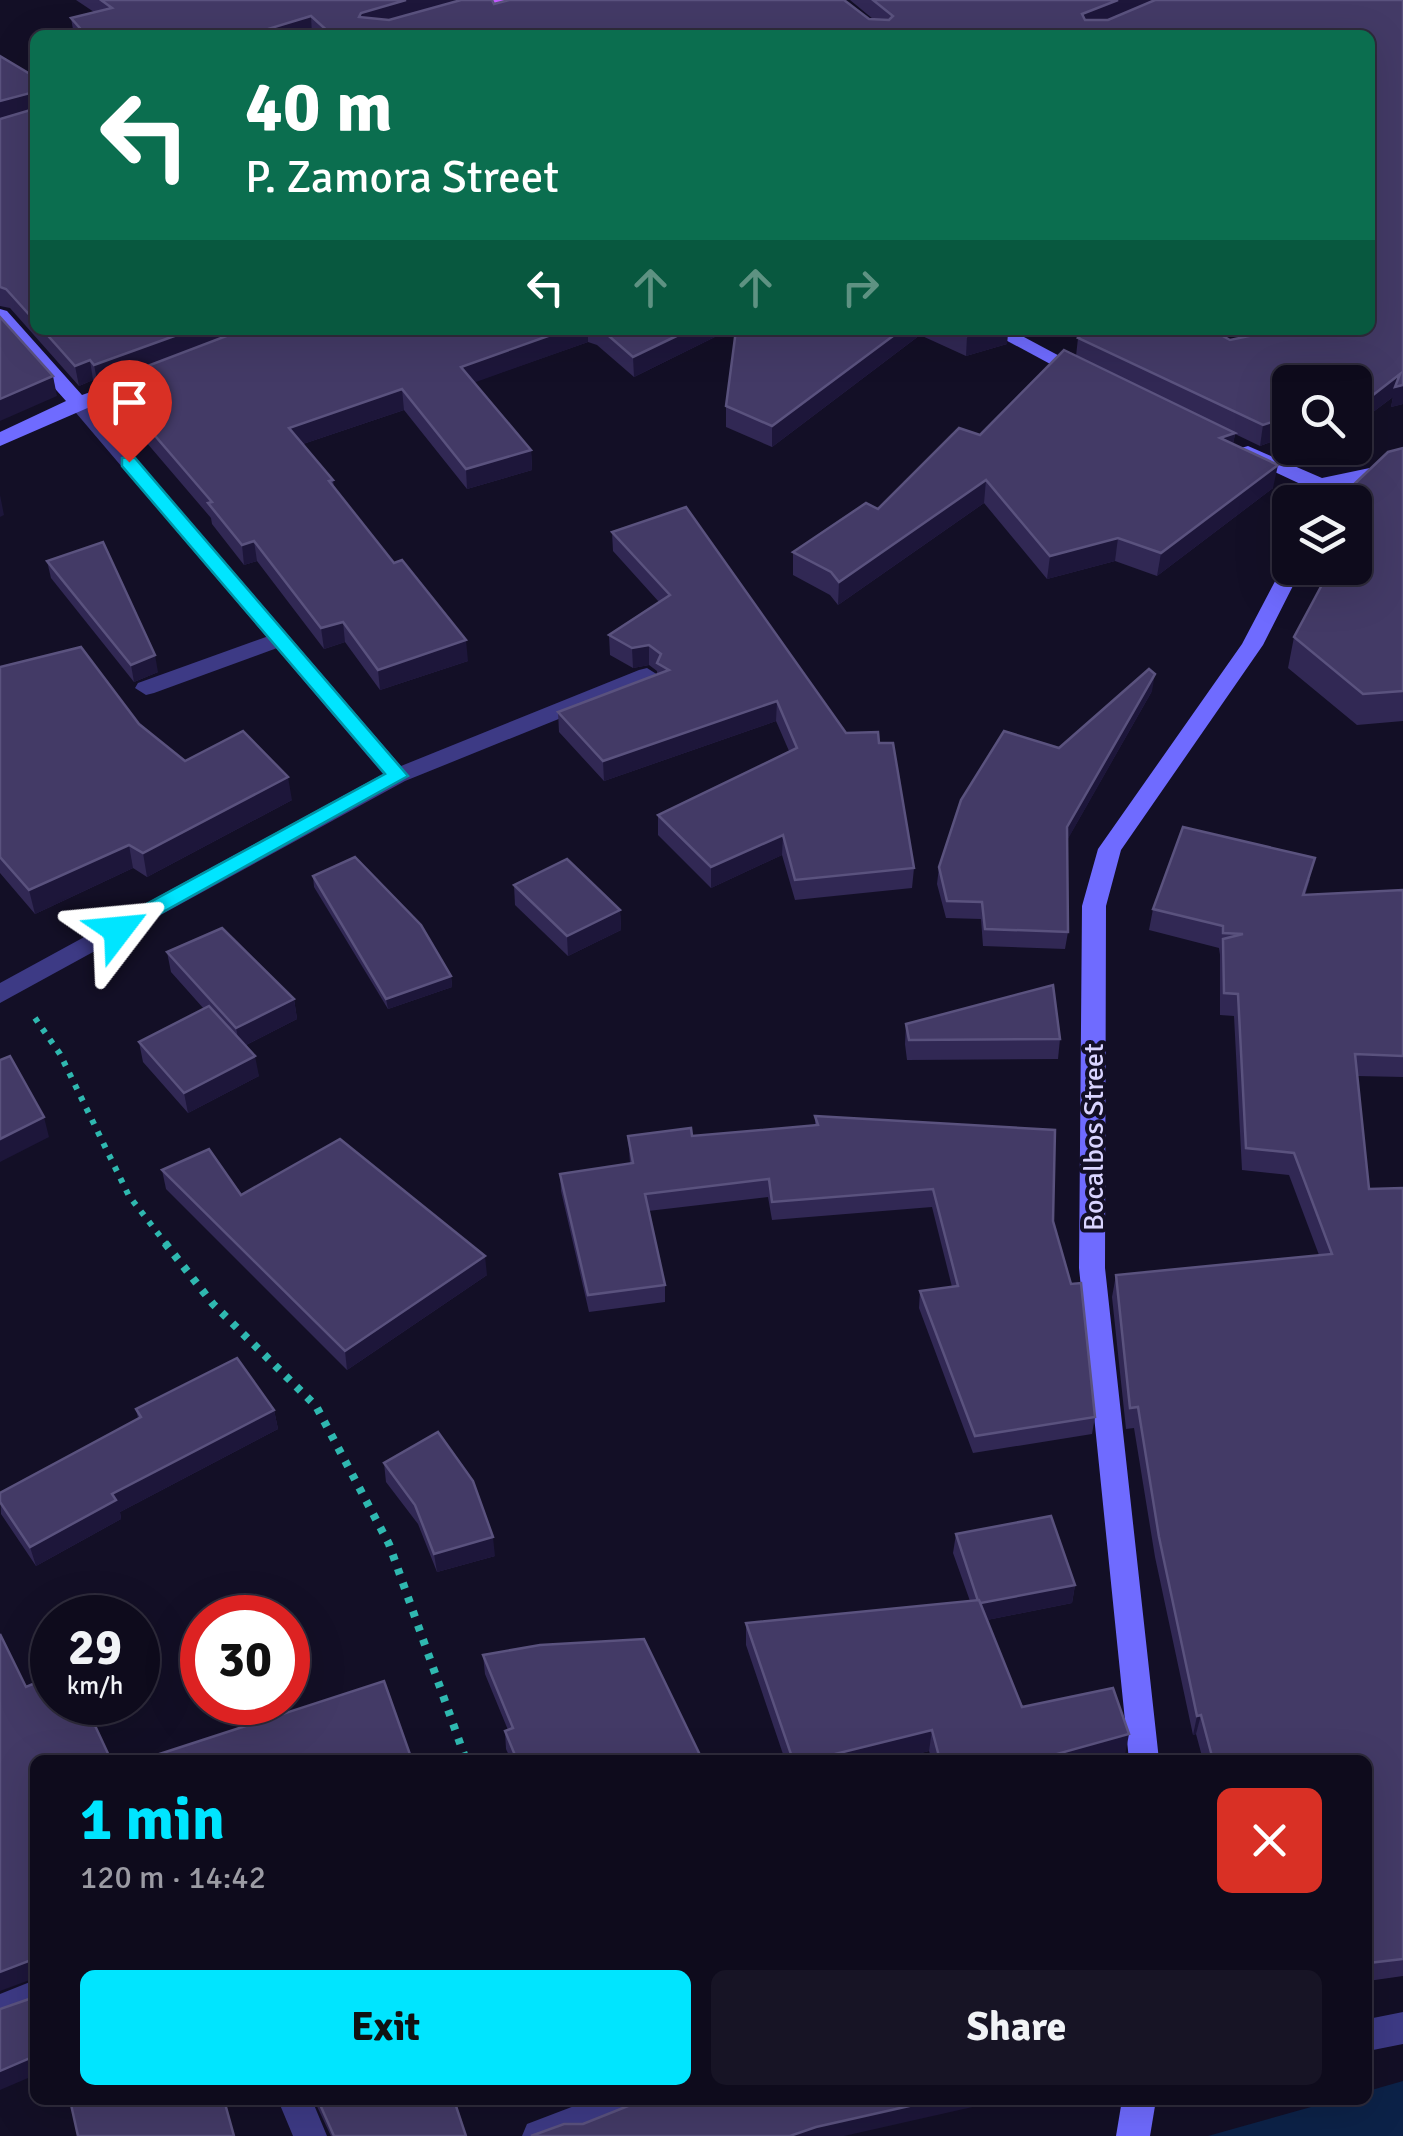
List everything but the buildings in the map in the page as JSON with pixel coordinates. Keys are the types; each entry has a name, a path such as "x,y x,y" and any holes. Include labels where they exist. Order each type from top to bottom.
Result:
{"main road":[{"path":"440,18 508,0"}],"street":[{"path":"0,315 398,776"},
{"path":"1006,335 1110,388"},
{"path":"0,440 78,403 169,370"},
{"path":"1232,444 1302,485"},
{"path":"1347,485 1403,468"},
{"name":"Bocalbos Street","path":"1143,1755 1092,1268 1094,906 1110,848 1252,645 1283,585"},
{"path":"146,688 280,639"},
{"path":"6,990 398,776 647,675"},
{"path":"0,2010 30,1998"},
{"path":"1372,2033 1403,2028"},
{"path":"297,2105 310,2136"},
{"path":"540,2136 621,2105"}],"path":[{"path":"6,990 60,1054 130,1196 213,1304 316,1406 389,1544 464,1755"}],"water":[{"path":"1403,2081 1403,2136 1208,2136 1318,2105 1372,2105 1372,2090"}],"route":[{"path":"118,930 398,776 129,462"}]}
